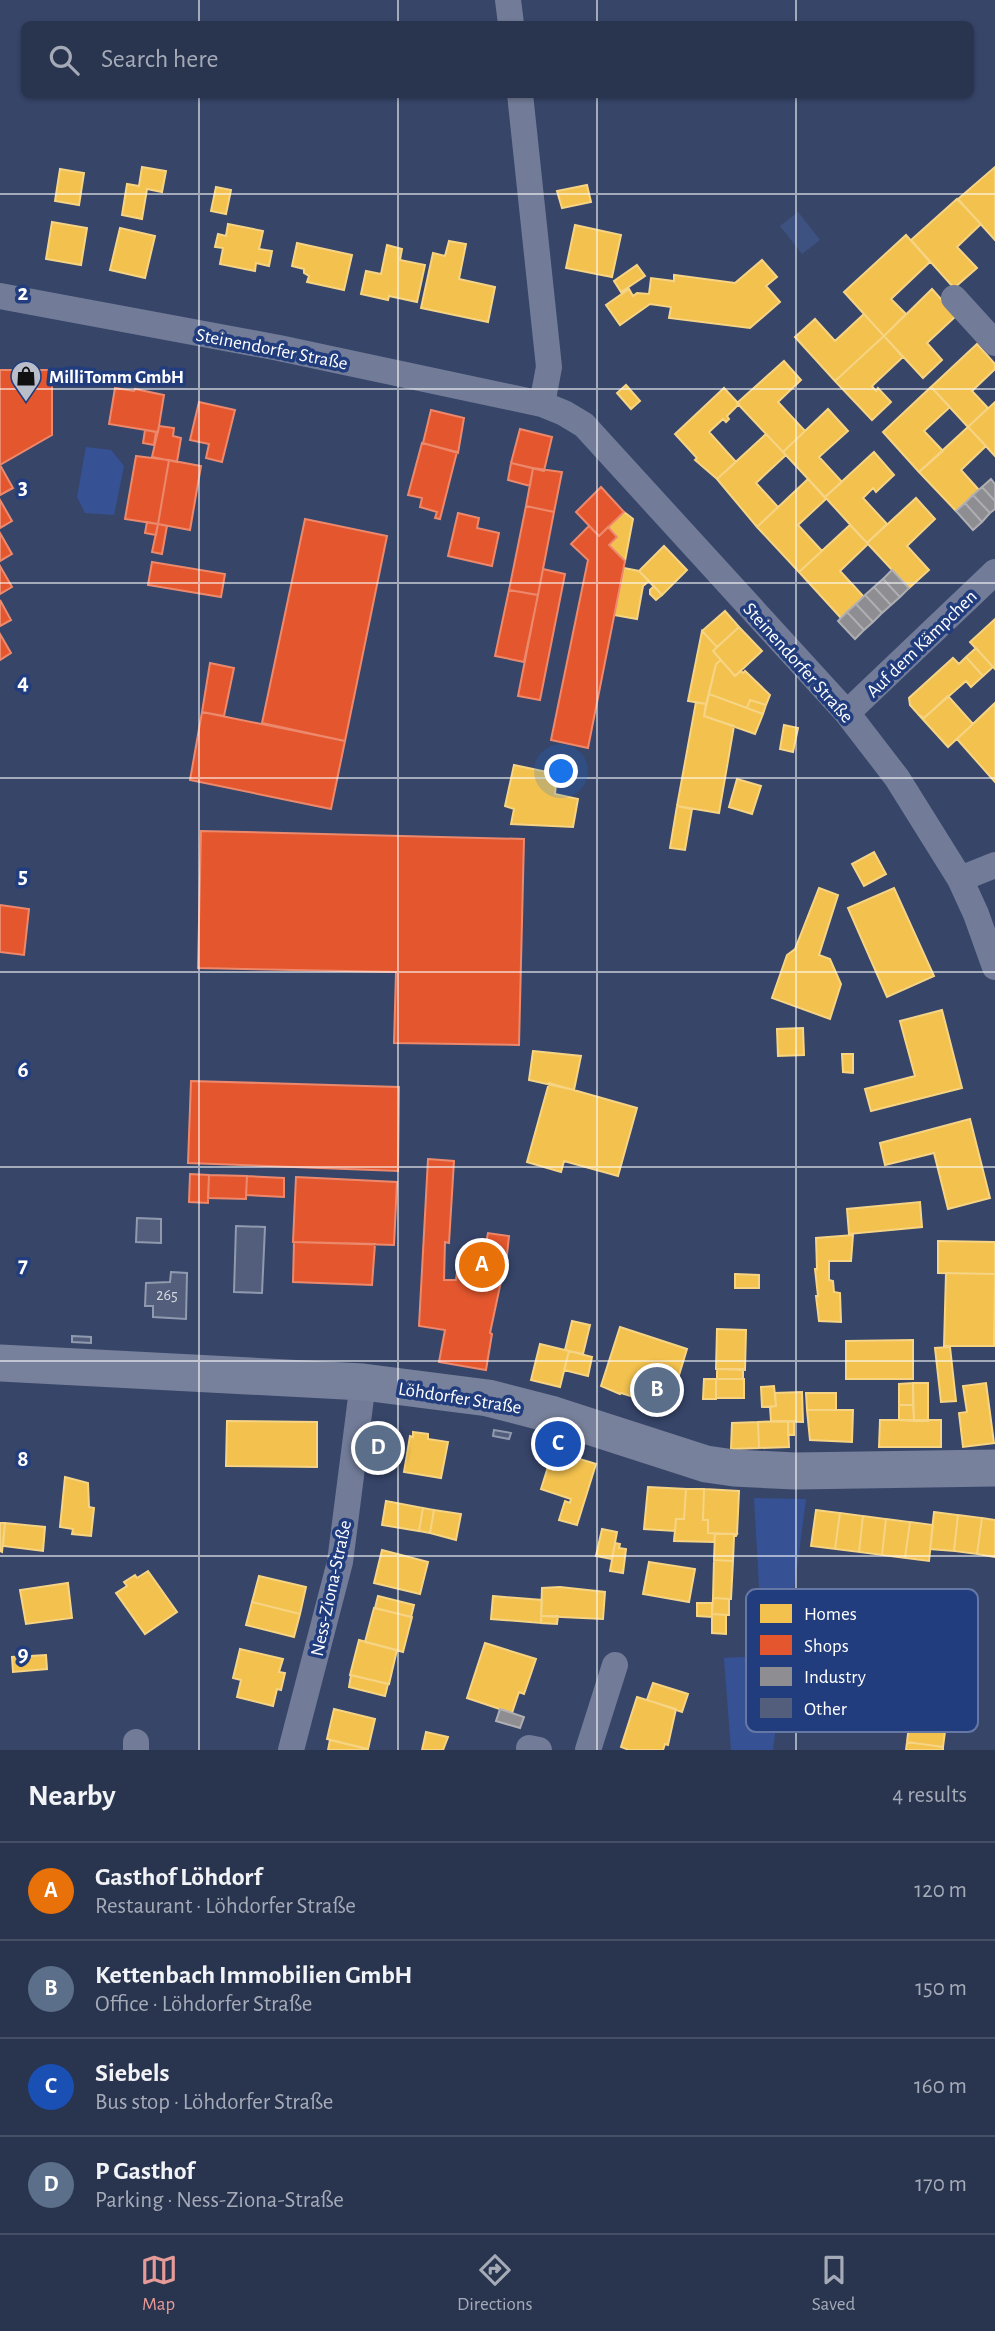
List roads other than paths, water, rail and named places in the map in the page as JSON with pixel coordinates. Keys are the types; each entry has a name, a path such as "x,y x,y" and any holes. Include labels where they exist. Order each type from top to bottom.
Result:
{"main road":[{"name":"Löhdorfer Straße","path":"0,1363 363,1382 488,1398 554,1415 706,1464 734,1468 795,1471 995,1468"}],"street":[{"path":"508,0 511,21"},
{"path":"520,98 550,368 542,404"},
{"name":"Steinendorfer Straße","path":"0,296 279,348 542,404 584,425 847,713 897,778 960,879 995,967"},
{"path":"954,298 995,344"},
{"name":"Auf dem Kämpchen","path":"847,713 995,572"},
{"path":"960,879 995,865"},
{"name":"Ness-Ziona-Straße","path":"291,1750 340,1562 363,1382"},
{"path":"588,1750 615,1665"}],"place":[{"name":"MilliTomm GmbH","path":"26,403"},
{"name":"Gasthof Löhdorf","path":"482,1265"},
{"name":"Kettenbach Immobilien GmbH","path":"657,1390"},
{"name":"Siebels","path":"558,1444"},
{"name":"P Gasthof","path":"378,1448"}]}
